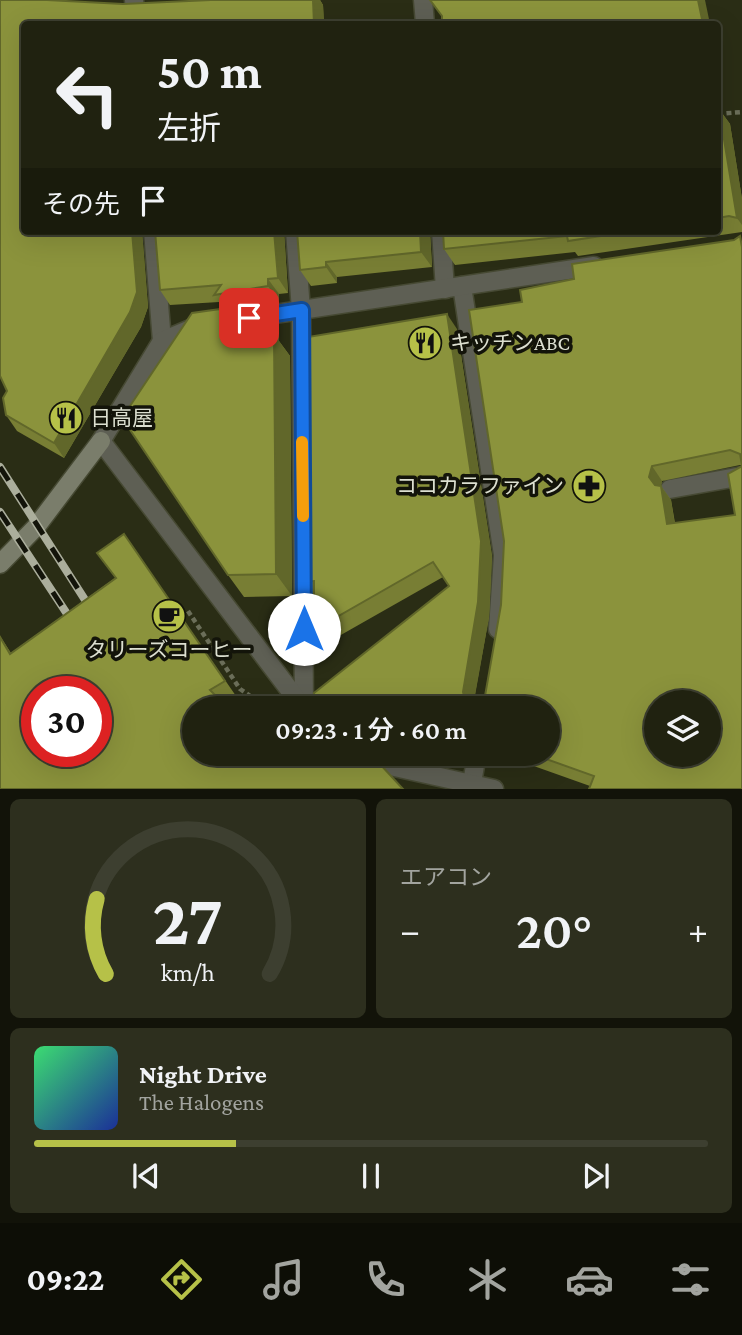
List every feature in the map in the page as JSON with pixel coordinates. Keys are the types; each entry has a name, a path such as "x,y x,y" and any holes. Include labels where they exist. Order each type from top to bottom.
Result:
{"street":[{"path":"423,0 425,21"},
{"path":"153,235 162,341"},
{"path":"295,235 302,310 304,696"},
{"path":"442,235 503,555 496,644"},
{"path":"0,564 36,527 101,440 162,341 196,326 608,264"},
{"path":"101,440 294,696"},
{"path":"670,489 742,476"},
{"path":"392,766 494,789"},
{"path":"472,783 475,766"}],"path":[{"path":"721,114 742,112"},
{"path":"187,609 240,689 250,696"}],"building":[{"path":"0,0 123,4 211,0 313,0 314,21 21,21 21,235 132,235 137,292 130,312 54,443 6,415 3,398 7,391 0,376"},
{"path":"430,0 698,0 702,21 442,21 442,16"},
{"path":"721,121 737,218 721,217"},
{"path":"155,235 274,235 278,278 268,279 268,286 214,295 221,285 160,290"},
{"path":"297,235 420,235 421,252 326,262 326,267 300,270"},
{"path":"443,235 607,235 568,241 567,236 444,249"},
{"path":"740,236 742,465 740,454 730,450 652,466 649,477 655,485 661,486 667,524 735,515 728,474 742,466 742,789 589,789 594,776 560,764 560,696 485,696 501,605 504,541 469,310 522,302 520,290 574,279 572,264 734,240"},
{"path":"264,303 264,335 274,334 276,574 228,575 122,418 192,313"},
{"path":"447,314 481,541 478,602 464,696 314,696 314,693 449,586 433,562 314,630 314,581 304,582 302,338"},
{"path":"124,534 225,681 210,690 216,696 182,696 182,766 382,766 403,789 0,789 0,637 10,654 116,578 97,553"}],"railway":[{"path":"0,467 96,617"},
{"path":"0,512 77,629"}],"slow traffic":[{"path":"302,442 303,516"}],"place":[{"name":"キッチンABC","path":"425,343"},
{"name":"日高屋","path":"66,418"},
{"name":"ココカラファイン","path":"589,486"},
{"name":"タリーズコーヒー","path":"169,616"}],"route":[{"path":"249,318 302,310 304,629"}]}
